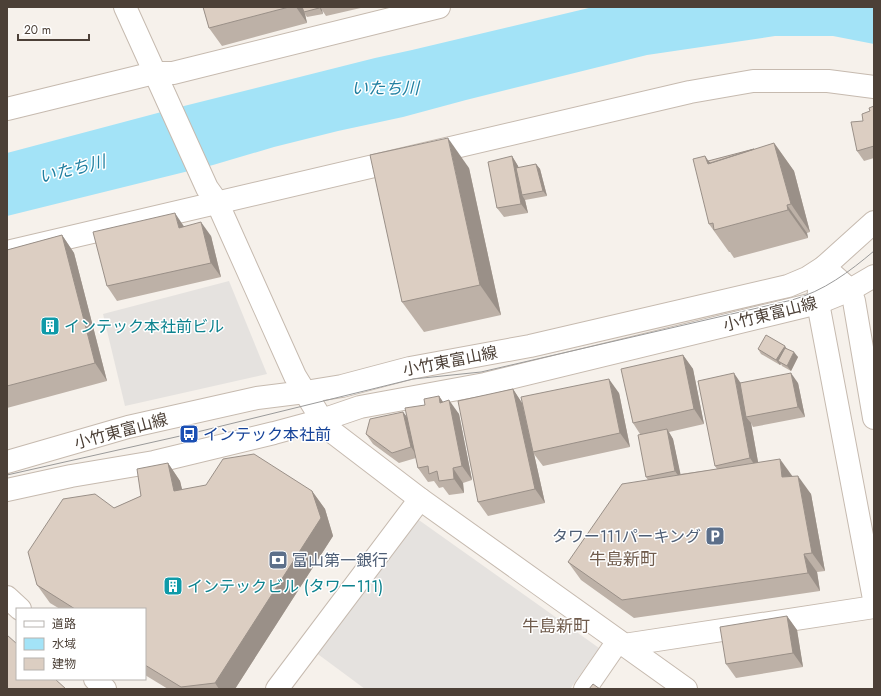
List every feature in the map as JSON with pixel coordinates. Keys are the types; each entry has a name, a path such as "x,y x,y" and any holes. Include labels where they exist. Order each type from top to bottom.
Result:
{"street":[{"path":"125,7 165,98 212,195 295,376 322,420 331,431 420,499 686,689"},
{"path":"7,108 154,73 173,73 402,11 439,7"},
{"path":"7,252 212,195 690,92 753,81 828,81 874,87"},
{"name":"小竹東富山線","path":"7,462 128,427 257,398 342,386 410,368 530,346 788,286 807,278 824,267 874,222"},
{"path":"874,418 854,301 850,290 824,267 818,303 874,599"},
{"name":"小竹東富山線","path":"7,490 71,476 154,462 322,420 360,407 485,384 818,303 850,290 874,276"},
{"path":"277,689 420,499"},
{"path":"7,597 19,608"},
{"path":"585,689 621,643 874,607"},
{"path":"96,680 105,689"}],"shaded area":[{"path":"229,281 267,374 125,406 103,314"},
{"path":"416,518 599,648 570,689 365,689 315,652"}],"water":[{"name":"いたち川","path":"593,7 874,7 874,44 833,36 775,36 647,55 403,117 274,147 213,165 7,216 7,153 184,106 375,58"}],"building":[{"path":"203,7 289,7 209,28"},
{"path":"302,7 319,7 319,8 304,12"},
{"path":"874,106 874,146 857,151 851,122 863,121 862,114 870,111 869,108"},
{"path":"448,138 480,285 402,302 370,155"},
{"path":"774,143 791,204 787,205 788,210 714,230 713,223 709,224 693,159 705,156 708,164"},
{"path":"754,149 710,163 708,161"},
{"path":"512,156 521,204 497,208 488,162"},
{"path":"536,164 543,191 522,195 516,168"},
{"path":"175,213 179,228 201,222 211,263 107,286 93,232"},
{"name":"インテック本社前ビル","path":"62,235 95,363 7,386 7,250"},
{"path":"766,335 785,346 776,360 758,349"},
{"path":"785,348 794,352 787,366 778,361"},
{"path":"683,355 694,409 633,423 621,369"},
{"path":"734,373 750,458 715,466 698,381"},
{"path":"791,373 798,407 746,417 740,383"},
{"path":"609,379 620,433 533,452 521,397"},
{"path":"513,389 535,489 478,502 458,401"},
{"path":"439,396 440,403 449,400 462,466 453,468 454,479 439,481 437,471 429,474 428,466 418,468 405,408 425,405 424,399"},
{"path":"403,412 411,447 392,453 366,434 370,419"},
{"path":"667,429 675,471 646,477 638,435"},
{"name":"インテックビル (タワー111)","path":"254,454 312,491 321,518 215,683 181,687 146,666 146,608 73,608 37,585 28,552 63,499 95,494 114,508 141,496 137,469 168,463 174,491 206,485 223,459"},
{"name":"タワー111パーキング","path":"780,459 782,477 798,476 812,553 804,554 808,573 622,600 568,562 622,484"},
{"path":"787,616 793,653 726,664 720,627"},
{"path":"7,635 16,643 16,680 56,680 66,689 7,689"},
{"path":"593,684 600,689 589,689"}],"tram line":[{"path":"7,475 189,434 413,379 481,372 792,300 815,292 836,280 874,251"}],"place":[{"name":"インテック本社前ビル","path":"50,326"},
{"name":"インテック本社前","path":"189,434"},
{"name":"タワー111パーキング","path":"715,536"},
{"name":"富山第一銀行","path":"278,560"},
{"name":"インテックビル (タワー111)","path":"173,586"}],"district":[{"name":"牛島新町","path":"623,559"},
{"name":"牛島新町","path":"556,626"}]}
